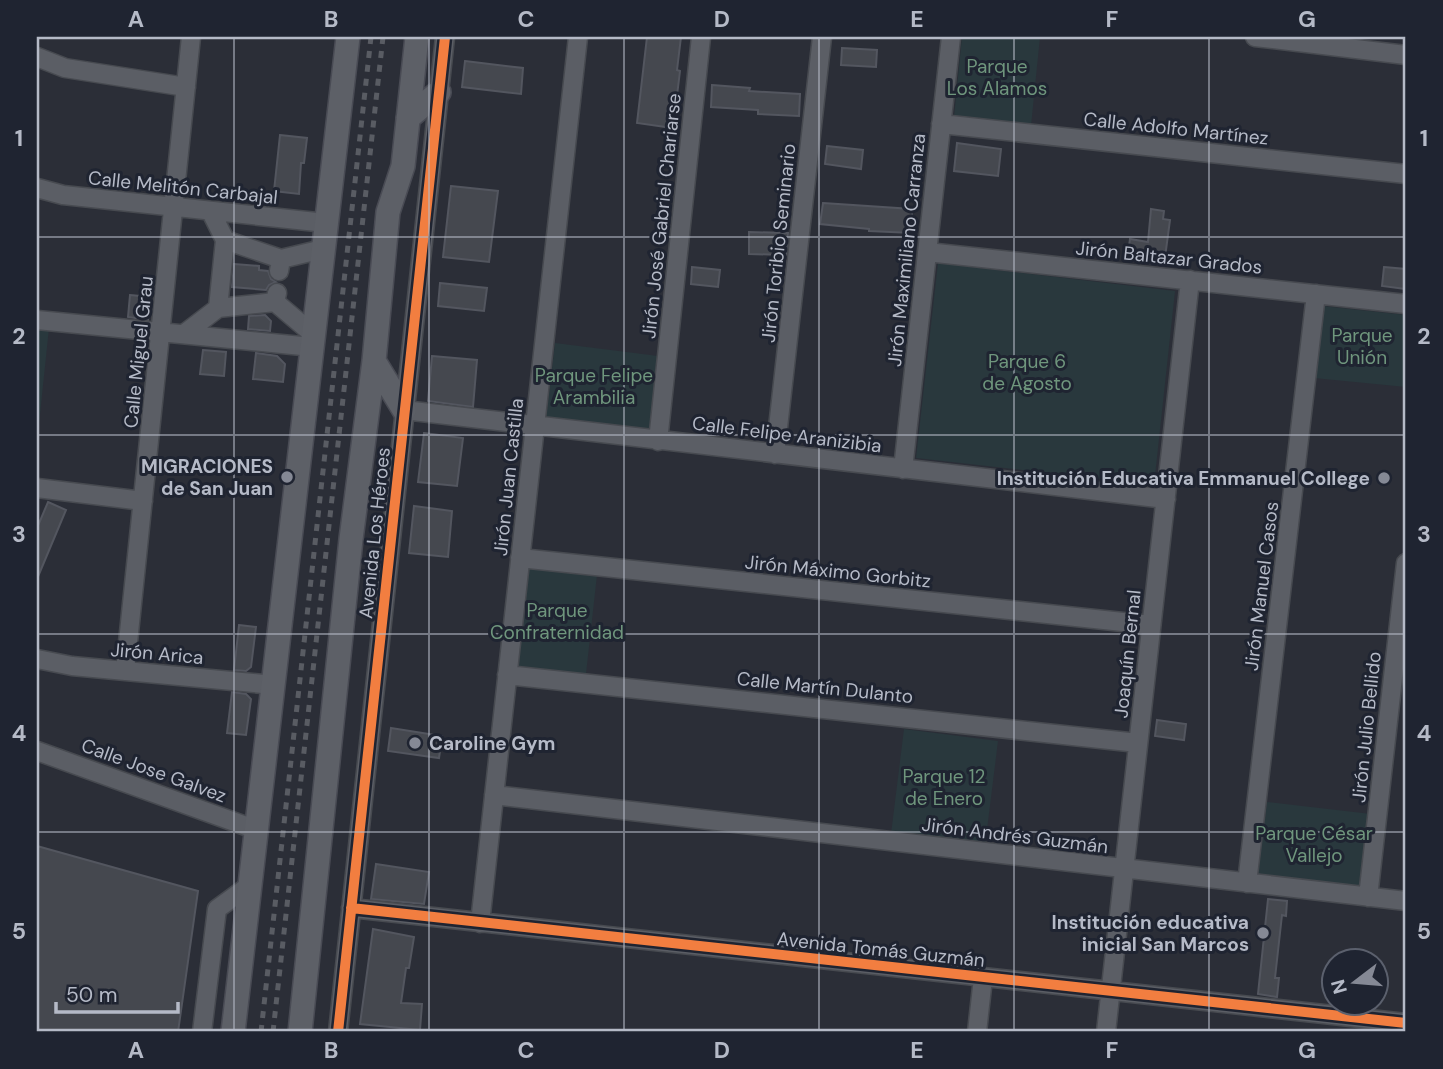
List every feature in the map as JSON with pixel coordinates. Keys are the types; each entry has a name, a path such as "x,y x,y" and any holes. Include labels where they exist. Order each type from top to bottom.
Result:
{"main road":[{"path":"233,1032 348,37"},
{"path":"388,212 389,164 403,37"},
{"name":"Avenida Los Héroes","path":"300,1032 388,212 403,166 417,37"},
{"path":"408,118 439,92"},
{"path":"374,361 404,410"}],"street":[{"name":"Calle Miguel Grau","path":"125,671 191,37"},
{"name":"Avenida Los Héroes","path":"338,1032 445,37"},
{"name":"Jirón Juan Castilla","path":"480,923 578,37"},
{"name":"Jirón José Gabriel Chariarse","path":"658,441 702,37"},
{"name":"Jirón Toribio Seminario","path":"775,454 822,37"},
{"name":"Jirón Maximiliano Carranza","path":"903,469 951,37"},
{"path":"1255,37 1406,55"},
{"path":"37,57 65,68 186,87"},
{"name":"Calle Adolfo Martínez","path":"941,124 1406,174"},
{"name":"Calle Melitón Carbajal","path":"37,188 63,195 326,223"},
{"path":"211,212 225,240 218,308"},
{"path":"225,240 280,265 323,249"},
{"name":"Jirón Baltazar Grados","path":"927,252 1406,304"},
{"name":"Joaquín Bernal","path":"1106,1032 1190,280"},
{"name":"Jirón Manuel Casos","path":"1247,883 1316,294"},
{"path":"184,334 218,308 276,297 313,341"},
{"path":"37,320 184,334 313,341"},
{"name":"Calle Felipe Aranizibia","path":"404,410 1166,499"},
{"path":"37,488 143,501"},
{"name":"Jirón Máximo Gorbitz","path":"520,558 1151,625"},
{"name":"Jirón Julio Bellido","path":"1368,897 1406,563"},
{"name":"Jirón Arica","path":"37,659 72,666 274,685"},
{"name":"Calle Martín Dulanto","path":"507,675 1138,743"},
{"name":"Calle Jose Galvez","path":"37,751 257,830"},
{"name":"Jirón Andrés Guzmán","path":"494,796 1406,901"},
{"path":"202,1032 217,909 250,885"},
{"name":"Avenida Tomás Guzmán","path":"351,908 1406,1023"},
{"path":"977,1032 983,978"}],"green space":[{"name":"Parque Los Alamos","path":"962,37 1040,37 1031,126 954,117"},
{"name":"Parque 6 de Agosto","path":"938,263 1175,291 1154,485 916,458"},
{"name":"Parque Unión","path":"1322,306 1406,315 1406,387 1314,378"},
{"path":"37,327 49,328 37,443"},
{"name":"Parque Felipe Arambilia","path":"555,343 658,356 649,431 546,419"},
{"name":"Parque Confraternidad","path":"528,567 597,575 586,674 517,667"},
{"name":"Parque 12 de Enero","path":"904,729 998,741 985,846 891,834"},
{"name":"Parque César Vallejo","path":"1267,802 1371,814 1362,887 1258,875"}],"building":[{"path":"647,37 681,37 673,128 637,123"},
{"path":"842,48 877,50 876,67 841,65"},
{"path":"465,61 523,68 521,94 462,87"},
{"path":"712,85 750,88 749,91 800,94 799,116 758,114 758,110 711,107"},
{"path":"280,135 307,138 304,163 301,163 299,194 274,191"},
{"path":"957,143 1001,149 998,176 954,171"},
{"path":"827,146 863,150 861,169 825,164"},
{"path":"451,186 498,191 489,262 443,257"},
{"path":"823,203 912,209 912,233 869,231 820,224"},
{"path":"1151,209 1164,211 1163,219 1170,220 1164,265 1127,260 1130,239 1148,242"},
{"path":"749,232 788,233 786,255 749,254"},
{"path":"234,264 259,266 259,270 268,271 271,279 276,282 266,290 232,287"},
{"path":"692,267 720,270 718,287 691,284"},
{"path":"1384,267 1406,269 1406,289 1382,286"},
{"path":"440,283 487,288 484,311 438,306"},
{"path":"130,295 150,297 148,320 128,317"},
{"path":"265,315 271,321 270,331 248,329 249,316"},
{"path":"203,350 226,352 224,376 200,374"},
{"path":"256,353 277,356 285,364 283,382 253,379"},
{"path":"432,356 477,360 473,407 428,401"},
{"path":"424,433 463,438 457,486 418,482"},
{"path":"48,502 66,510 37,579 37,528"},
{"path":"414,506 452,511 448,557 409,553"},
{"path":"239,625 256,627 251,667 246,671 234,670"},
{"path":"232,692 246,694 251,699 246,735 227,733"},
{"path":"1157,720 1186,724 1184,740 1155,736"},
{"name":"Caroline Gym","path":"391,728 442,736 439,758 388,751"},
{"path":"37,846 198,891 178,1032 37,1032"},
{"path":"376,864 429,872 424,904 371,899"},
{"path":"1268,899 1287,901 1286,916 1282,915 1275,978 1279,978 1277,997 1258,994"},
{"path":"373,929 414,937 401,1003 422,1004 420,1030 360,1024"}],"railway":[{"path":"261,1032 371,37"},
{"path":"273,1032 383,37"}],"cycle path":[{"path":"338,1032 445,37"},
{"path":"351,908 1406,1023"}],"place":[{"name":"MIGRACIONES de San Juan","path":"287,477"},
{"name":"Institución Educativa Emmanuel College","path":"1384,478"},
{"name":"Caroline Gym","path":"415,743"},
{"name":"Institución educativa inicial San Marcos","path":"1263,933"}]}
